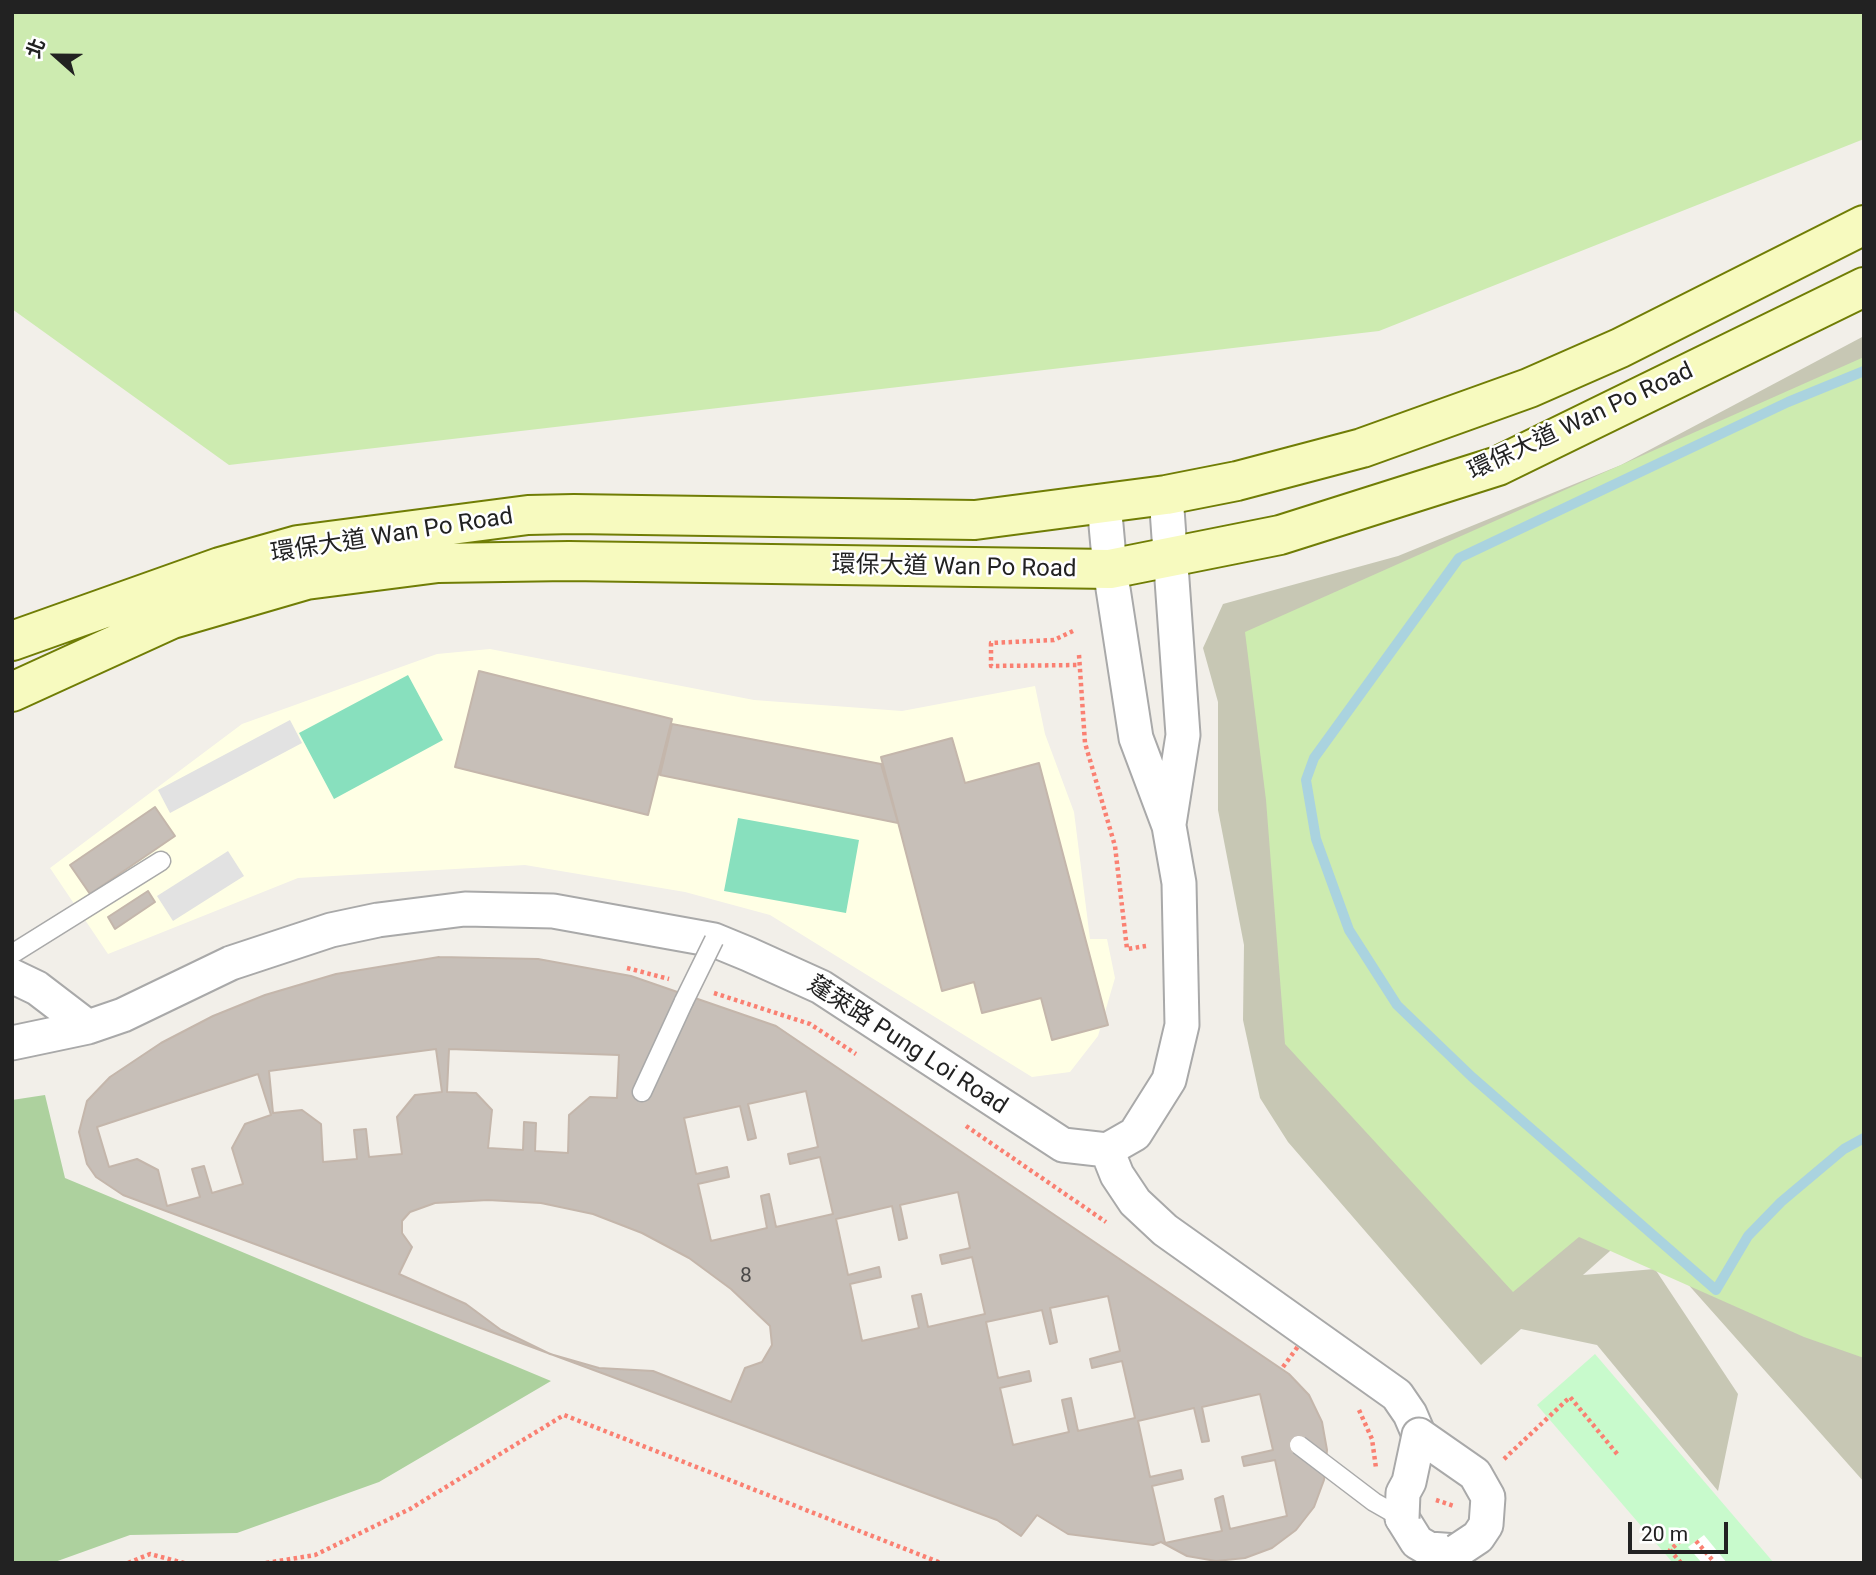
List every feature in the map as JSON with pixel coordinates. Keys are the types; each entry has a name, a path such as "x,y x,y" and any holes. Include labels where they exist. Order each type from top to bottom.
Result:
{"main road":[{"name":"環保大道 Wan Po Road","path":"12,641 219,567 299,545 528,515 574,513 975,520 1166,495 1237,481 1363,448 1529,388 1620,348 1864,225"},
{"name":"環保大道 Wan Po Road","path":"12,692 172,619 306,580 438,563 569,561 1110,569 1280,535 1498,466 1864,286"}],"street":[{"path":"1166,495 1183,735 1169,826"},
{"path":"1104,503 1110,569 1136,738 1169,826 1179,883 1182,1025 1169,1080 1135,1134 1107,1150 1117,1175 1135,1202 1165,1230 1397,1395 1410,1414 1419,1435 1475,1474 1488,1497 1490,1511 1478,1537 1457,1550 1444,1552 1417,1542 1402,1518 1403,1493 1409,1482 1419,1435"},
{"name":"蓬萊路 Pung Loi Road","path":"12,1042 88,1027 123,1015 231,963 331,930 400,916 465,909 552,911 714,940 821,987 1063,1144 1107,1150"},
{"path":"12,976 37,988 88,1027"}],"lane":[{"path":"12,954 161,860"},
{"path":"642,1092 683,992 714,940"},
{"path":"1299,1445 1374,1502 1402,1518"}],"path":[{"path":"1073,631 1054,639 990,643 991,666 1080,665"},
{"path":"1079,655 1085,743 1115,846 1127,949 1146,946"},
{"path":"627,968 683,992"},
{"path":"705,990 810,1024 865,1059"},
{"path":"964,1124 1107,1223"},
{"path":"1283,1367 1298,1345"},
{"path":"1287,1346 1298,1354"},
{"path":"1494,1468 1570,1397 1618,1455"},
{"path":"1354,1400 1372,1439 1377,1470"},
{"path":"265,1563 315,1555 386,1520 564,1415 941,1563"},
{"path":"1429,1497 1454,1506 1464,1496"},
{"path":"1681,1563 1670,1550 1687,1535"},
{"path":"1696,1541 1715,1563"},
{"path":"128,1563 150,1554 184,1563"}],"shaded area":[{"path":"1864,336 1864,1482 1637,1227 1583,1275 1655,1269 1738,1394 1718,1491 1597,1345 1521,1329 1481,1365 1288,1142 1260,1098 1243,1020 1244,945 1218,810 1218,702 1203,648 1223,604 1398,556 1621,465"},
{"path":"490,649 754,700 902,711 1035,686 1045,734 1074,812 1090,939 1107,939 1115,978 1098,1036 1070,1072 1032,1077 770,915 685,892 525,865 298,878 108,954 50,868 242,724 437,654"},
{"path":"290,720 302,743 170,813 158,790"},
{"path":"228,851 244,876 173,921 157,896"}],"green space":[{"path":"12,12 1864,12 1864,139 1379,331 229,465 12,309"},
{"path":"1864,357 1864,1358 1804,1337 1579,1237 1513,1292 1285,1044 1266,800 1245,632"},
{"path":"408,675 443,740 334,799 299,733"},
{"path":"738,818 859,840 846,913 724,891"},
{"path":"45,1095 65,1178 551,1381 379,1482 237,1533 130,1535 52,1563 12,1563 12,1100"},
{"path":"1595,1354 1774,1563 1673,1563 1537,1405"}],"pier":[{"path":"1704,1535 1727,1563 1702,1563 1688,1547"}],"building":[{"path":"479,671 672,719 648,815 455,767"},
{"path":"672,724 881,764 898,823 660,775"},
{"path":"952,738 965,783 1039,763 1108,1025 1052,1040 1041,998 982,1013 974,982 942,991 881,757"},
{"path":"155,807 175,836 90,894 70,865"},
{"path":"148,891 155,902 115,929 108,917"},
{"path":"439,957 538,959 631,976 776,1026 1289,1374 1309,1395 1322,1422 1327,1450 1324,1480 1314,1507 1296,1530 1272,1548 1245,1558 1216,1561 1187,1556 1161,1542 1153,1545 1068,1534 1037,1515 1021,1536 997,1520 123,1195 96,1177 87,1164 79,1132 87,1101 110,1077 161,1043 213,1016 265,995 336,974"},
{"path":"436,1049 442,1092 415,1095 397,1117 402,1154 369,1157 366,1129 354,1130 357,1159 323,1162 321,1124 302,1110 273,1113 269,1071"},
{"path":"449,1049 619,1055 617,1098 590,1097 569,1115 568,1153 535,1151 536,1123 524,1122 523,1150 488,1148 492,1110 476,1093 447,1092"},
{"path":"258,1074 271,1115 245,1124 232,1148 243,1184 212,1193 204,1166 192,1169 200,1197 167,1206 158,1170 137,1159 109,1167 97,1127"},
{"path":"806,1091 818,1147 788,1154 790,1164 820,1157 833,1214 776,1227 769,1194 761,1196 767,1228 711,1241 698,1184 729,1177 727,1167 696,1174 684,1118 740,1106 748,1140 756,1138 748,1104"},
{"path":"958,1192 970,1248 940,1255 942,1264 972,1257 985,1314 928,1327 921,1294 912,1296 919,1328 862,1341 850,1284 881,1277 879,1267 848,1275 836,1219 892,1206 899,1240 907,1238 900,1205"},
{"path":"488,1200 541,1203 593,1214 642,1233 689,1258 731,1289 770,1326 772,1345 762,1362 745,1368 731,1402 653,1371 599,1368 550,1354 501,1330 466,1304 399,1274 412,1247 402,1233 402,1221 410,1212 435,1203"},
{"path":"1108,1296 1120,1351 1090,1359 1092,1368 1122,1361 1135,1418 1078,1431 1071,1398 1062,1400 1069,1432 1013,1445 1000,1388 1031,1381 1029,1371 998,1378 986,1322 1042,1310 1050,1344 1057,1342 1050,1308"},
{"path":"1260,1394 1273,1450 1242,1457 1244,1466 1275,1460 1287,1516 1230,1529 1223,1496 1215,1499 1222,1531 1165,1543 1152,1486 1183,1479 1181,1470 1150,1477 1138,1421 1194,1408 1202,1442 1209,1441 1202,1407"}],"waterway":[{"path":"1864,371 1788,402 1459,558 1314,758 1306,780 1316,839 1349,930 1397,1005 1472,1077 1716,1290 1748,1236 1781,1202 1844,1149 1864,1138"}]}
